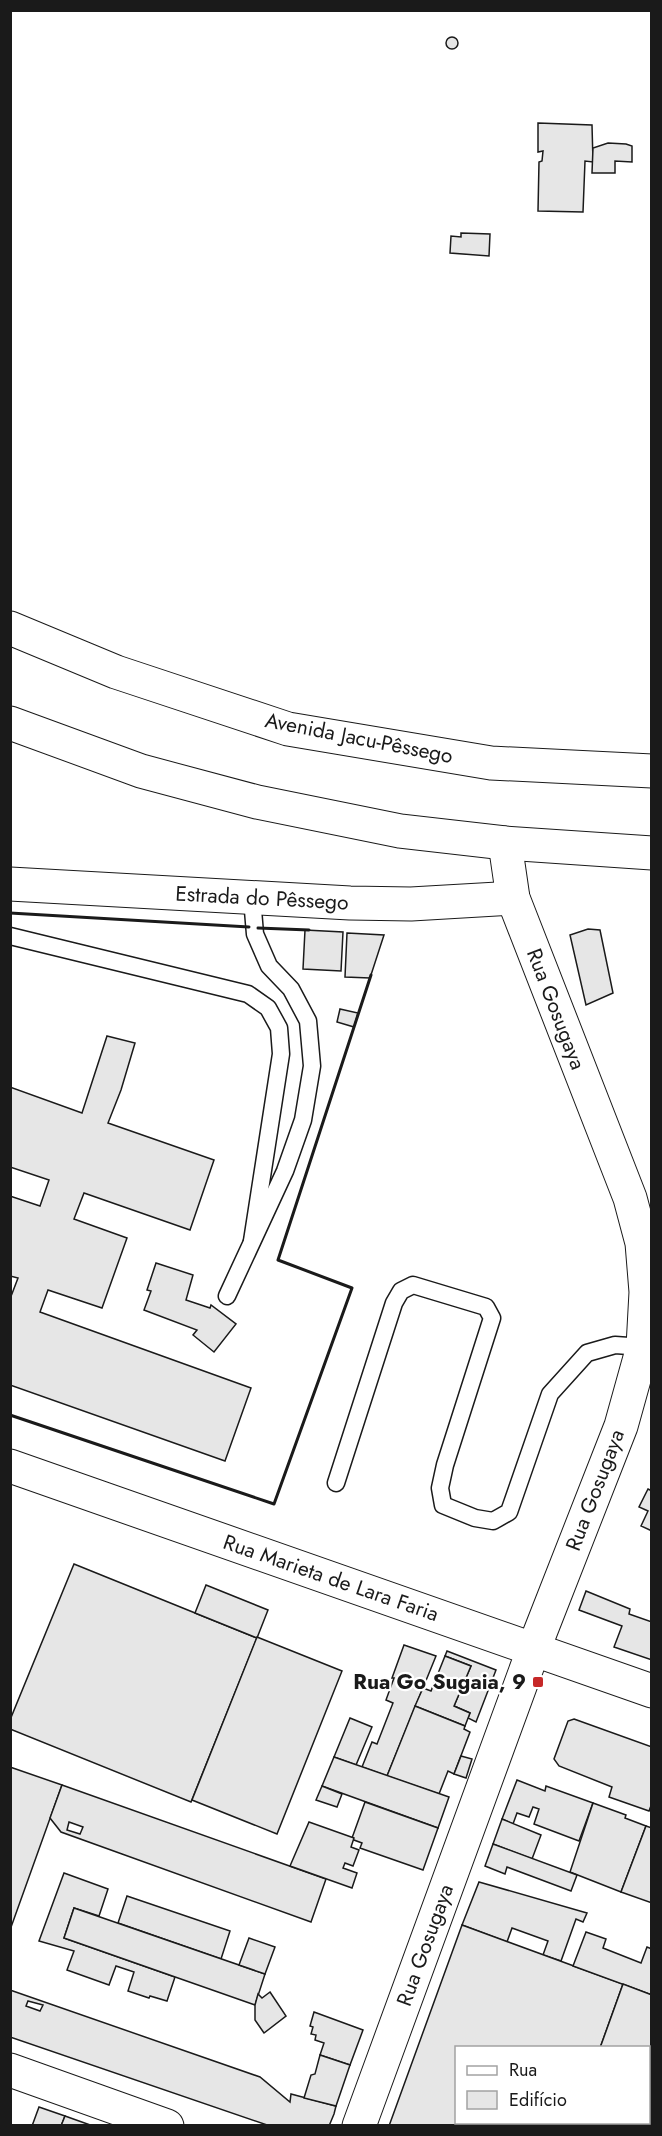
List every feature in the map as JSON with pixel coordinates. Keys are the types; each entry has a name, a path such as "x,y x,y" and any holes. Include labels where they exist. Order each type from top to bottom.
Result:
{"main road":[{"name":"Avenida Jacu-Pêssego","path":"10,628 116,672 288,729 491,763 651,771"},
{"path":"10,723 141,771 257,802 400,831 506,843 651,852"},
{"name":"Rua Gosugaya","path":"359,2126 534,1648 621,1426 643,1347 646,1292 642,1253 630,1198 513,898 506,843"},
{"name":"Estrada do Pêssego","path":"10,884 401,904 513,898"},
{"name":"Rua Marieta de Lara Faria","path":"10,1466 534,1648 651,1691"},
{"path":"10,2070 167,2126"}],"lane":[{"path":"227,1296 285,1171 303,1120 312,1066 308,1022 291,989 269,966 255,934 252,898"},
{"path":"10,936 248,994 268,1008 279,1028 281,1054 252,1241"},
{"path":"336,1483 394,1303 401,1290 413,1285 486,1307 492,1318 445,1465 440,1488 442,1505 475,1518 493,1521 509,1512 550,1394 587,1353 615,1345 643,1347"}],"building":[{"path":"454,37 458,43 454,49 450,49 446,41"},
{"path":"538,123 592,125 593,162 585,161 583,212 538,211 539,162 542,161 543,151 538,152"},
{"path":"608,143 632,146 632,162 615,161 615,173 592,173 593,148"},
{"path":"461,233 490,234 489,256 450,253 451,236 461,237"},
{"path":"588,929 600,930 613,993 586,1005 570,935"},
{"path":"305,930 343,932 341,971 303,969"},
{"path":"347,933 384,935 370,978 345,977"},
{"path":"340,1009 358,1013 354,1027 337,1022"},
{"path":"107,1036 135,1043 108,1123 214,1160 190,1230 84,1193 74,1219 127,1238 102,1308 48,1290 40,1312 251,1388 225,1461 10,1385 10,1299 18,1278 10,1276 10,1196 40,1206 49,1180 10,1167 10,1087 82,1113"},
{"path":"156,1263 193,1275 186,1300 210,1308 211,1305 236,1324 214,1352 193,1335 197,1330 144,1310 151,1291 147,1290"},
{"path":"648,1489 652,1491 652,1531 641,1526 648,1511 639,1507"},
{"path":"74,1564 257,1638 191,1802 10,1729 10,1720"},
{"path":"206,1585 268,1610 257,1638 195,1613"},
{"path":"586,1591 630,1609 629,1614 652,1622 652,1660 614,1647 622,1626 579,1610"},
{"path":"257,1637 342,1671 277,1834 192,1800"},
{"path":"404,1645 436,1656 387,1776 362,1767 372,1742 377,1744 393,1703 386,1700"},
{"path":"447,1651 496,1670 476,1722 468,1718 470,1713 454,1706 471,1666 445,1656"},
{"path":"445,1656 471,1666 454,1706 470,1713 465,1726 415,1706 423,1688 431,1691"},
{"path":"415,1706 465,1726 464,1729 470,1732 454,1774 448,1771 439,1794 387,1776"},
{"path":"350,1718 372,1727 356,1765 334,1757"},
{"path":"574,1719 652,1747 652,1803 649,1811 609,1797 612,1787 559,1766 554,1759 568,1721"},
{"path":"461,1756 472,1759 466,1778 454,1774"},
{"path":"334,1757 449,1797 438,1828 322,1786"},
{"path":"10,1767 62,1785 10,1930"},
{"path":"517,1780 545,1791 546,1786 593,1803 579,1841 534,1824 539,1809 533,1807 529,1817 517,1813 513,1824 502,1819"},
{"path":"62,1785 326,1879 311,1922 61,1832 50,1818","holes":["69,1822 83,1827 80,1834 67,1830"]},
{"path":"322,1786 342,1794 337,1807 316,1800"},
{"path":"365,1802 438,1828 423,1870 360,1848 362,1843 352,1838"},
{"path":"593,1803 626,1815 625,1818 646,1826 621,1892 570,1872"},
{"path":"502,1819 541,1835 532,1859 493,1844"},
{"path":"309,1822 354,1838 351,1847 359,1850 353,1866 345,1863 343,1868 357,1873 352,1888 290,1866"},
{"path":"646,1826 652,1828 652,1903 621,1892"},
{"path":"493,1844 577,1875 571,1891 507,1867 505,1874 485,1866"},
{"path":"64,1873 108,1889 99,1916 74,1908 64,1938 175,1977 167,2001 128,1991 134,1972 116,1966 109,1985 67,1970 74,1951 39,1941"},
{"path":"479,1882 587,1913 583,1922 576,1919 561,1961 543,1955 548,1941 512,1928 507,1942 462,1925"},
{"path":"127,1896 230,1931 221,1959 118,1923"},
{"path":"74,1908 265,1974 255,2005 64,1938"},
{"path":"462,1925 623,1984 601,2046 455,2046 455,2124 572,2124 572,2126 389,2126"},
{"path":"586,1932 606,1939 603,1948 641,1963 647,1947 652,1949 652,1995 573,1966"},
{"path":"249,1938 275,1947 265,1974 239,1965"},
{"path":"623,1984 652,1995 652,2126 572,2126 572,2124 650,2124 650,2046 601,2046"},
{"path":"10,1990 260,2077 290,2102 291,2094 336,2106 329,2126 270,2126 10,2037","holes":["28,2001 43,2005 40,2011 26,2006"]},
{"path":"270,1992 286,2016 264,2033 255,2020 255,2005 258,1994 262,1998"},
{"path":"314,2012 363,2030 350,2065 320,2055 324,2043 315,2040 316,2035 311,2034 313,2027 310,2026"},
{"path":"320,2055 350,2065 336,2106 304,2098 311,2075 315,2074"},
{"path":"39,2107 65,2116 61,2126 32,2126"},
{"path":"65,2116 93,2126 61,2126"}],"wall":[{"path":"10,913 249,927"},
{"path":"258,928 309,930"},
{"path":"10,1415 274,1504 352,1288 278,1260 371,975"}],"place":[{"name":"Rua Go Sugaia, 9","path":"538,1682"}]}
